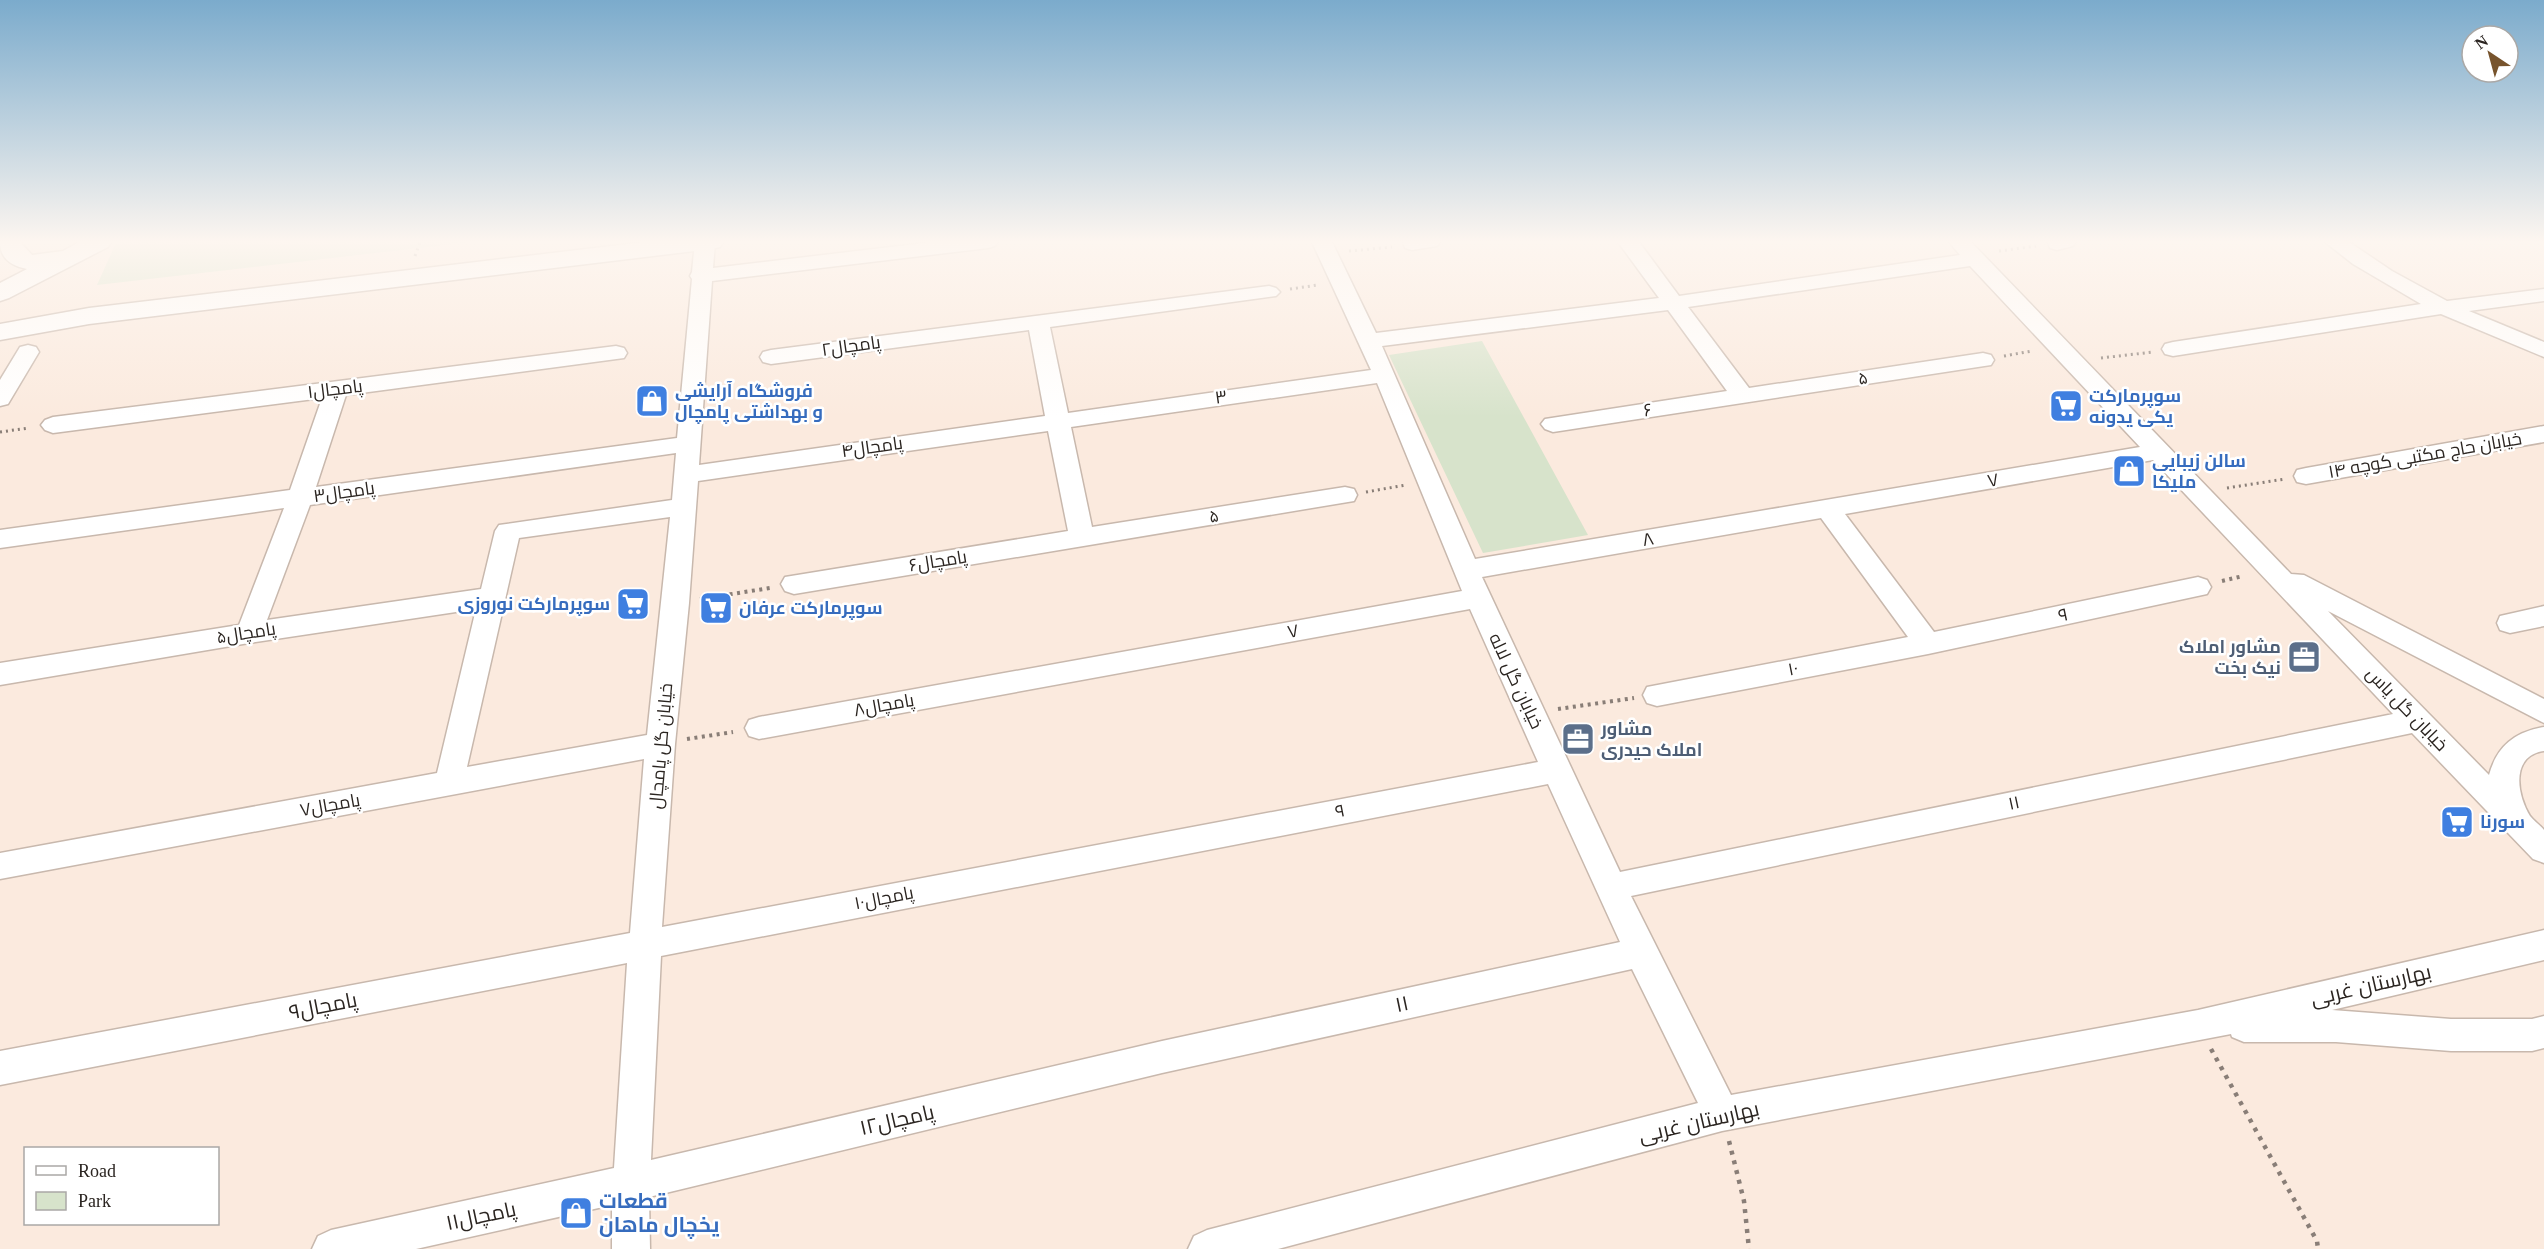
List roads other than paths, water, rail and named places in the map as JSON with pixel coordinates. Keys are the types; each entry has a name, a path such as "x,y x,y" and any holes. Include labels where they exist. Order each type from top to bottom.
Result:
{"main road":[{"path":"0,332 89,316 222,300"},
{"path":"0,303 13,310 89,316"}],"street":[{"name":"خیابان گل پامچال","path":"631,1249 631,1183 645,944 660,744 676,603 698,300"},
{"name":"پامچال۲","path":"771,357 1205,300"},
{"name":"خیابان گل لاله","path":"1349,300 1385,375 1478,598 1531,714 1641,952 1722,1114"},
{"path":"1672,300 1744,397"},
{"path":"1368,341 1690,300"},
{"name":"خیابان گل یاس","path":"2015,300 2270,569 2544,849"},
{"path":"2426,300 2544,350"},
{"path":"2173,349 2502,300"},
{"path":"1038,322 1082,538"},
{"path":"0,399 28,352"},
{"name":"پامچال۱","path":"53,425 616,353"},
{"name":"۵","path":"1744,397 1983,360"},
{"name":"۳","path":"1058,420 1385,375"},
{"path":"249,633 300,499 336,389"},
{"name":"۶","path":"1553,424 1744,397"},
{"name":"پامچال۴","path":"686,475 1058,420"},
{"name":"خیابان حاج مکتبی کوچه ۱۴","path":"2306,476 2544,434"},
{"name":"پامچال۳","path":"0,539 688,444"},
{"name":"۷","path":"1827,508 2160,451"},
{"name":"۵","path":"1082,538 1345,495"},
{"path":"449,783 508,531 683,507"},
{"path":"1827,508 1928,644"},
{"name":"۸","path":"1468,570 1827,508"},
{"name":"پامچال۶","path":"794,584 1082,538"},
{"name":"خیابان گل یاس","path":"2270,569 2544,712"},
{"name":"۹","path":"1928,644 2198,587"},
{"name":"پامچال۵","path":"0,674 249,633 494,597"},
{"name":"۷","path":"1107,665 1478,598"},
{"path":"2510,622 2544,616"},
{"name":"۱۰","path":"1658,694 1928,644"},
{"name":"پامچال۸","path":"759,728 1107,665"},
{"name":"۱۱","path":"1611,887 2418,720"},
{"path":"2544,739 2516,750 2504,768 2505,793 2519,821 2544,849"},
{"name":"پامچال۷","path":"0,866 660,744"},
{"name":"۹","path":"1123,852 1557,770"},
{"name":"پامچال۱۰","path":"645,944 1123,852"},
{"name":"پامچال۹","path":"0,1068 645,944"},
{"name":"بهارستان غربی","path":"1207,1249 1722,1114 2198,1026 2544,945"},
{"name":"۱۱","path":"1162,1057 1641,952"},
{"name":"بهارستان غربی","path":"2198,1026 2336,1026 2451,1035 2532,1035 2544,1032"},
{"name":"پامچال۱۲","path":"631,1183 1162,1057"},
{"name":"پامچال۱۱","path":"331,1249 631,1183"}],"place":[{"name":"فروشگاه آرایشی و بهداشتی پامچال","path":"652,401"},
{"name":"سوپرمارکت یکی یدونه","path":"2066,406"},
{"name":"سالن زیبایی ملیکا","path":"2129,471"},
{"name":"سوپرمارکت نوروزی","path":"633,604"},
{"name":"سوپرمارکت عرفان","path":"716,608"},
{"name":"مشاور املاک نیک بخت","path":"2304,657"},
{"name":"مشاور املاک حیدری","path":"1578,739"},
{"name":"سورنا","path":"2457,822"},
{"name":"قطعات یخچال ماهان","path":"576,1213"}]}
